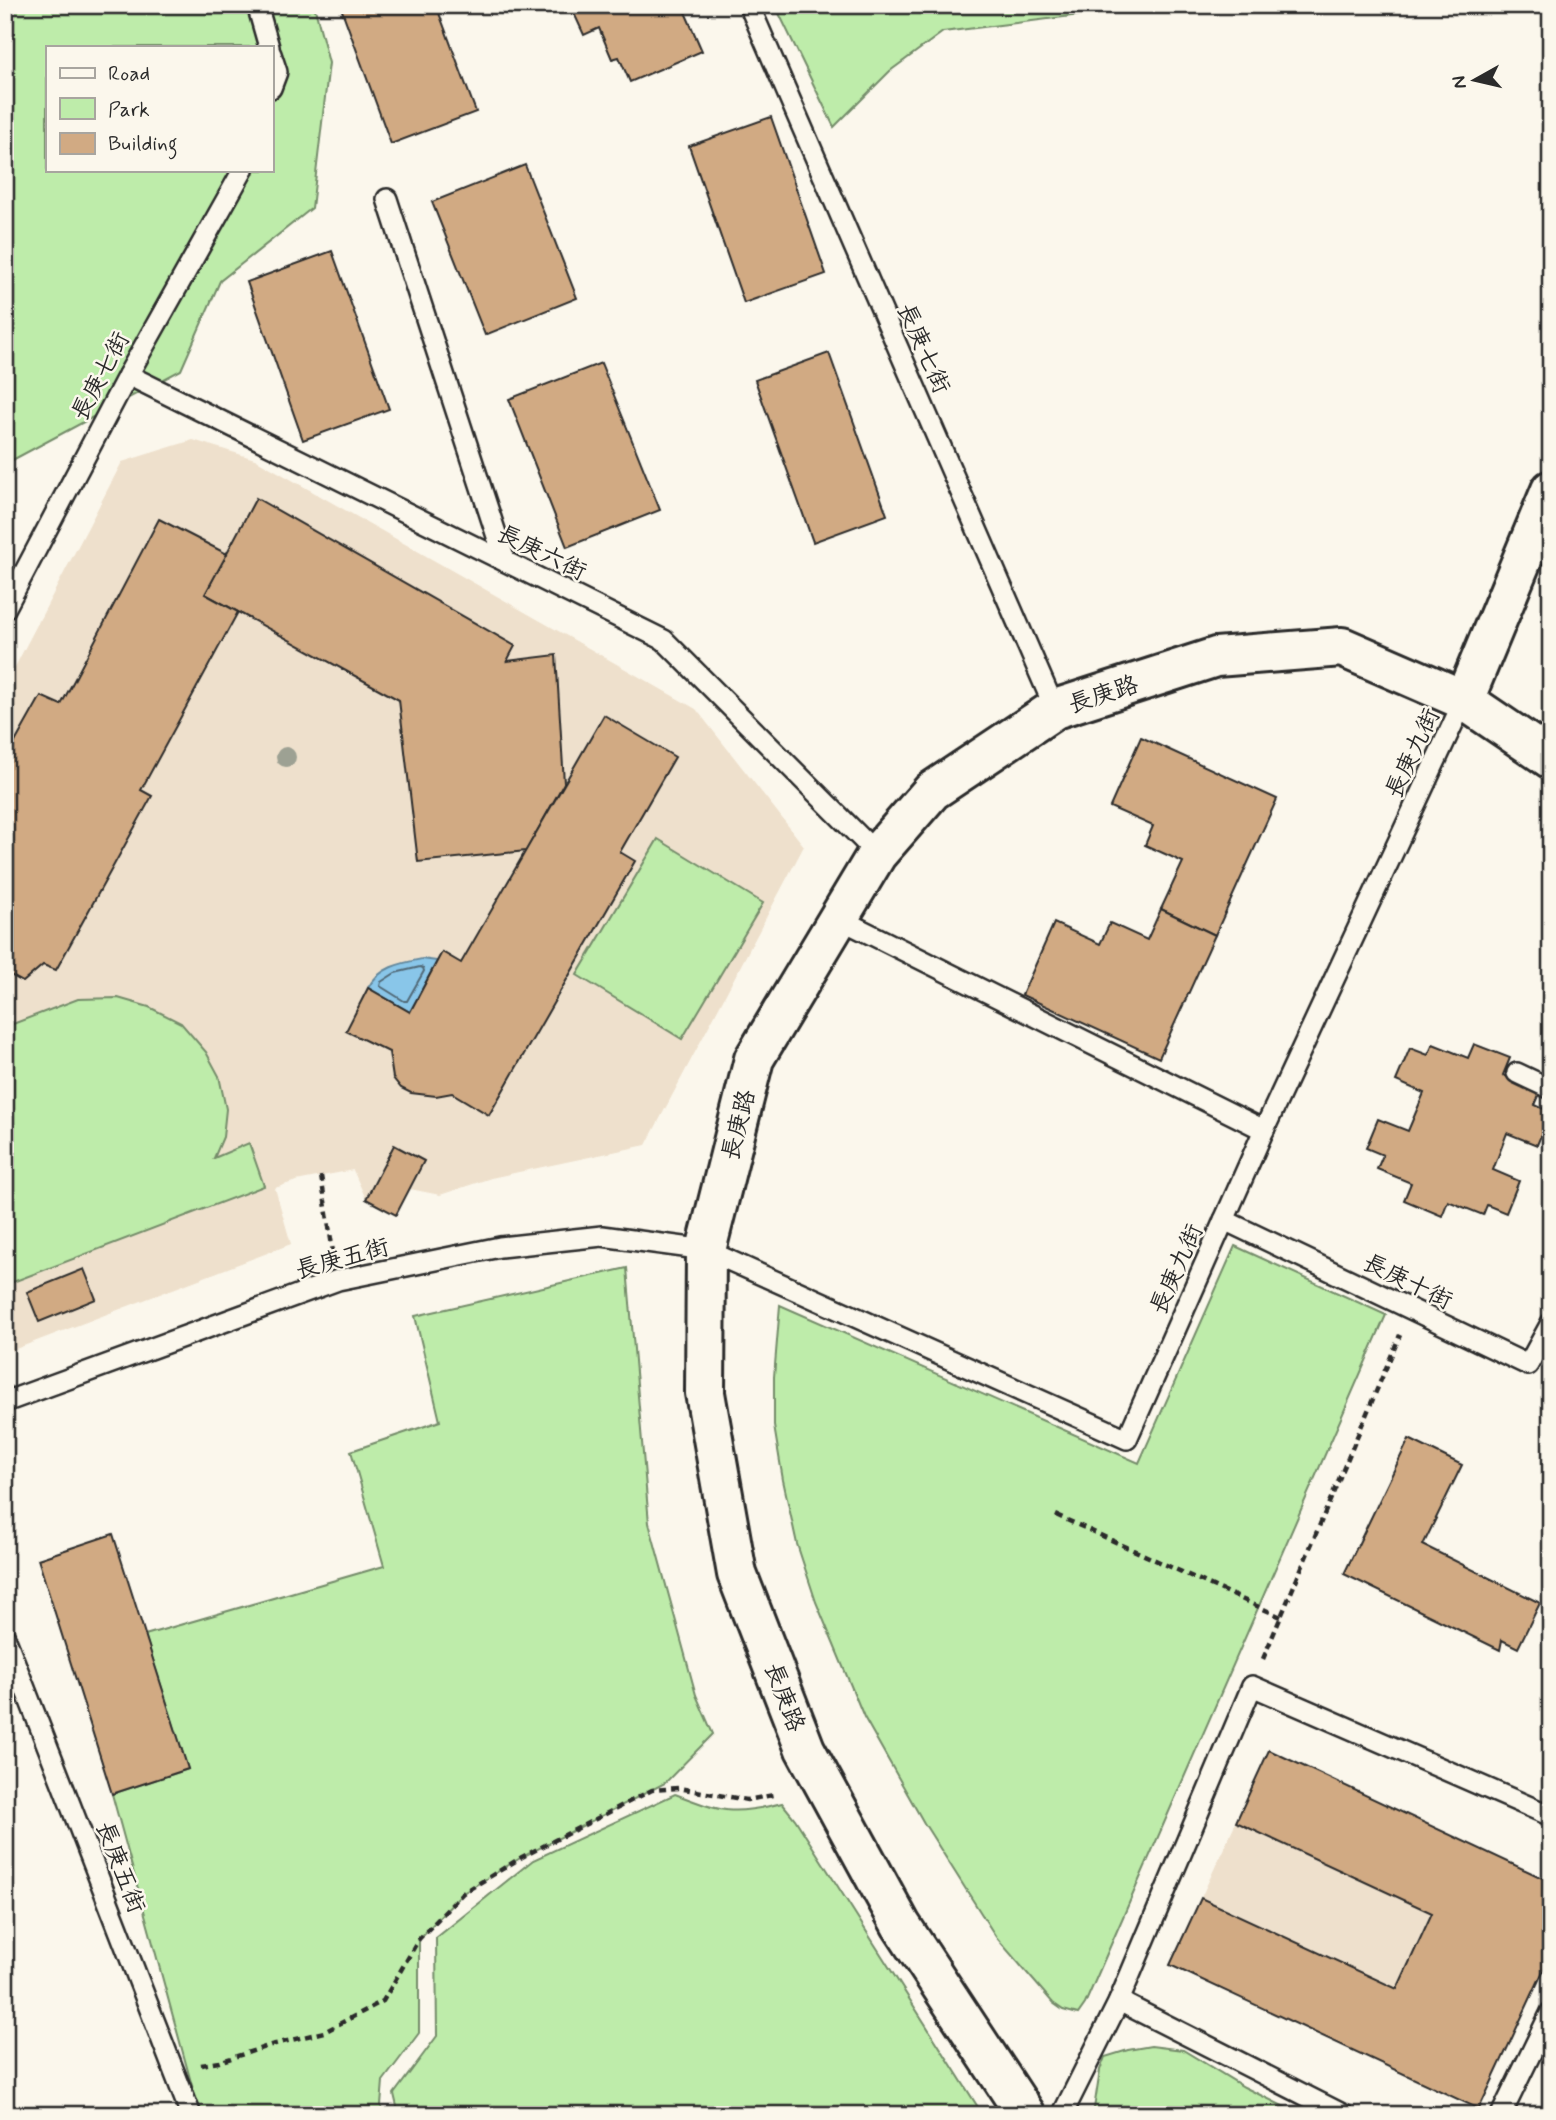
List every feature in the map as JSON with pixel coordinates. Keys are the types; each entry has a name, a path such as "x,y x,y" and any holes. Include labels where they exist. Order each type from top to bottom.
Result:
{"street":[{"path":"1464,699 1551,490"},
{"name":"長庚路","path":"1026,2115 901,1925 805,1749 737,1574 705,1393 706,1250 754,1059 877,854 932,791 1055,709 1216,657 1342,647 1464,699 1551,759"}],"lane":[{"path":"257,5 269,46"},
{"name":"長庚七街","path":"748,5 1055,709"},
{"path":"273,60 277,72 273,83"},
{"name":"長庚七街","path":"5,609 128,374 242,172"},
{"path":"387,199 505,561"},
{"name":"長庚六街","path":"128,374 664,640 877,854"},
{"name":"長庚九街","path":"706,1250 1127,1439 1264,1130 1464,699"},
{"path":"838,918 1264,1130"},
{"path":"1517,1073 1551,1089"},
{"name":"長庚十街","path":"1224,1220 1528,1365 1551,1323"},
{"name":"長庚五街","path":"5,1402 338,1280 500,1247 602,1236 706,1250"},
{"name":"長庚五街","path":"5,1637 191,2115"},
{"path":"1062,2115 1119,2001 1252,1686 1551,1816"},
{"path":"1119,2001 1344,2115"},
{"path":"1501,2115 1551,2012"}],"path":[{"path":"321,1177 338,1280"},
{"path":"1252,1686 1410,1309"},
{"path":"1056,1515 1281,1617"},
{"path":"174,2070 219,2062 324,2032 383,2001 419,1940 463,1894 522,1857 652,1790 679,1788 747,1800 774,1795"}],"shaded area":[{"path":"193,440 255,459 696,709 804,846 646,1145 491,1178 440,1195 410,1189 396,1215 366,1199 353,1170 296,1181 275,1188 291,1244 5,1353 5,686 122,462"},
{"path":"1269,1750 1551,1882 1551,1954 1479,2109 1170,1965"}],"green space":[{"path":"5,5 314,5 329,63 312,208 220,281 181,370 5,464"},
{"path":"775,5 1160,5 943,32 890,71 834,127"},
{"path":"658,839 763,903 682,1039 577,975"},
{"path":"118,998 149,1007 181,1023 206,1052 219,1076 226,1109 223,1137 214,1158 249,1143 264,1186 5,1285 5,1027 78,999"},
{"path":"1235,1246 1386,1315 1085,2004 1078,2014 1063,2010 1053,2003 996,1937 924,1823 864,1717 816,1602 797,1544 783,1480 774,1426 774,1377 780,1305 1139,1463"},
{"path":"627,1268 649,1523 696,1695 713,1734 665,1783 522,1857 463,1893 419,1939 419,2033 383,2081 381,2106 384,2115 200,2115 112,1794 188,1769 145,1635 384,1566 351,1451 440,1421 415,1316"},
{"path":"675,1794 727,1810 751,1810 782,1803 795,1819 983,2115 399,2115 394,2094 437,2036 436,1938 533,1860"},
{"path":"1151,2046 1183,2050 1244,2087 1301,2115 1093,2115 1100,2070 1105,2057"}],"water":[{"path":"422,959 437,961 410,1012 368,988 384,971 399,964"}],"building":[{"path":"340,5 436,5 476,112 391,144"},
{"path":"587,5 682,5 702,51 630,82 619,57 612,59 599,28 584,35 573,11"},
{"path":"771,117 826,274 744,303 689,146"},
{"path":"525,165 577,298 485,335 432,202"},
{"path":"332,251 389,409 303,440 247,282"},
{"path":"829,353 887,515 813,542 755,380"},
{"path":"601,363 660,510 567,547 509,399"},
{"path":"256,498 515,646 507,661 556,655 564,783 526,851 418,862 399,700 205,594"},
{"path":"159,519 227,554 205,594 238,612 141,790 152,796 56,970 43,965 23,982 5,972 5,760 41,696 61,705"},
{"path":"604,715 675,757 620,852 635,861 489,1115 452,1093 436,1096 411,1093 401,1088 393,1078 389,1052 346,1031 368,988 410,1012 442,952 461,963"},
{"path":"1141,737 1277,799 1215,935 1161,909 1183,862 1145,845 1153,826 1110,807"},
{"path":"1161,909 1215,935 1159,1058 1022,995 1054,923 1100,944 1110,923 1147,940"},
{"path":"1433,1044 1468,1058 1474,1044 1510,1058 1503,1075 1541,1091 1535,1105 1551,1112 1537,1145 1507,1133 1493,1170 1519,1181 1506,1213 1487,1205 1483,1215 1448,1201 1442,1216 1404,1200 1411,1183 1377,1169 1383,1155 1366,1148 1378,1119 1408,1131 1424,1093 1396,1081 1410,1048 1428,1055"},
{"path":"394,1145 424,1161 396,1215 366,1199"},
{"path":"84,1269 96,1299 39,1322 27,1292"},
{"path":"1409,1439 1462,1465 1423,1545 1540,1603 1518,1648 1502,1640 1500,1650 1344,1574"},
{"path":"113,1534 188,1769 112,1794 38,1559"},
{"path":"1269,1750 1551,1882 1551,1954 1479,2109 1170,1965 1201,1898 1397,1989 1432,1913 1236,1822"}]}
